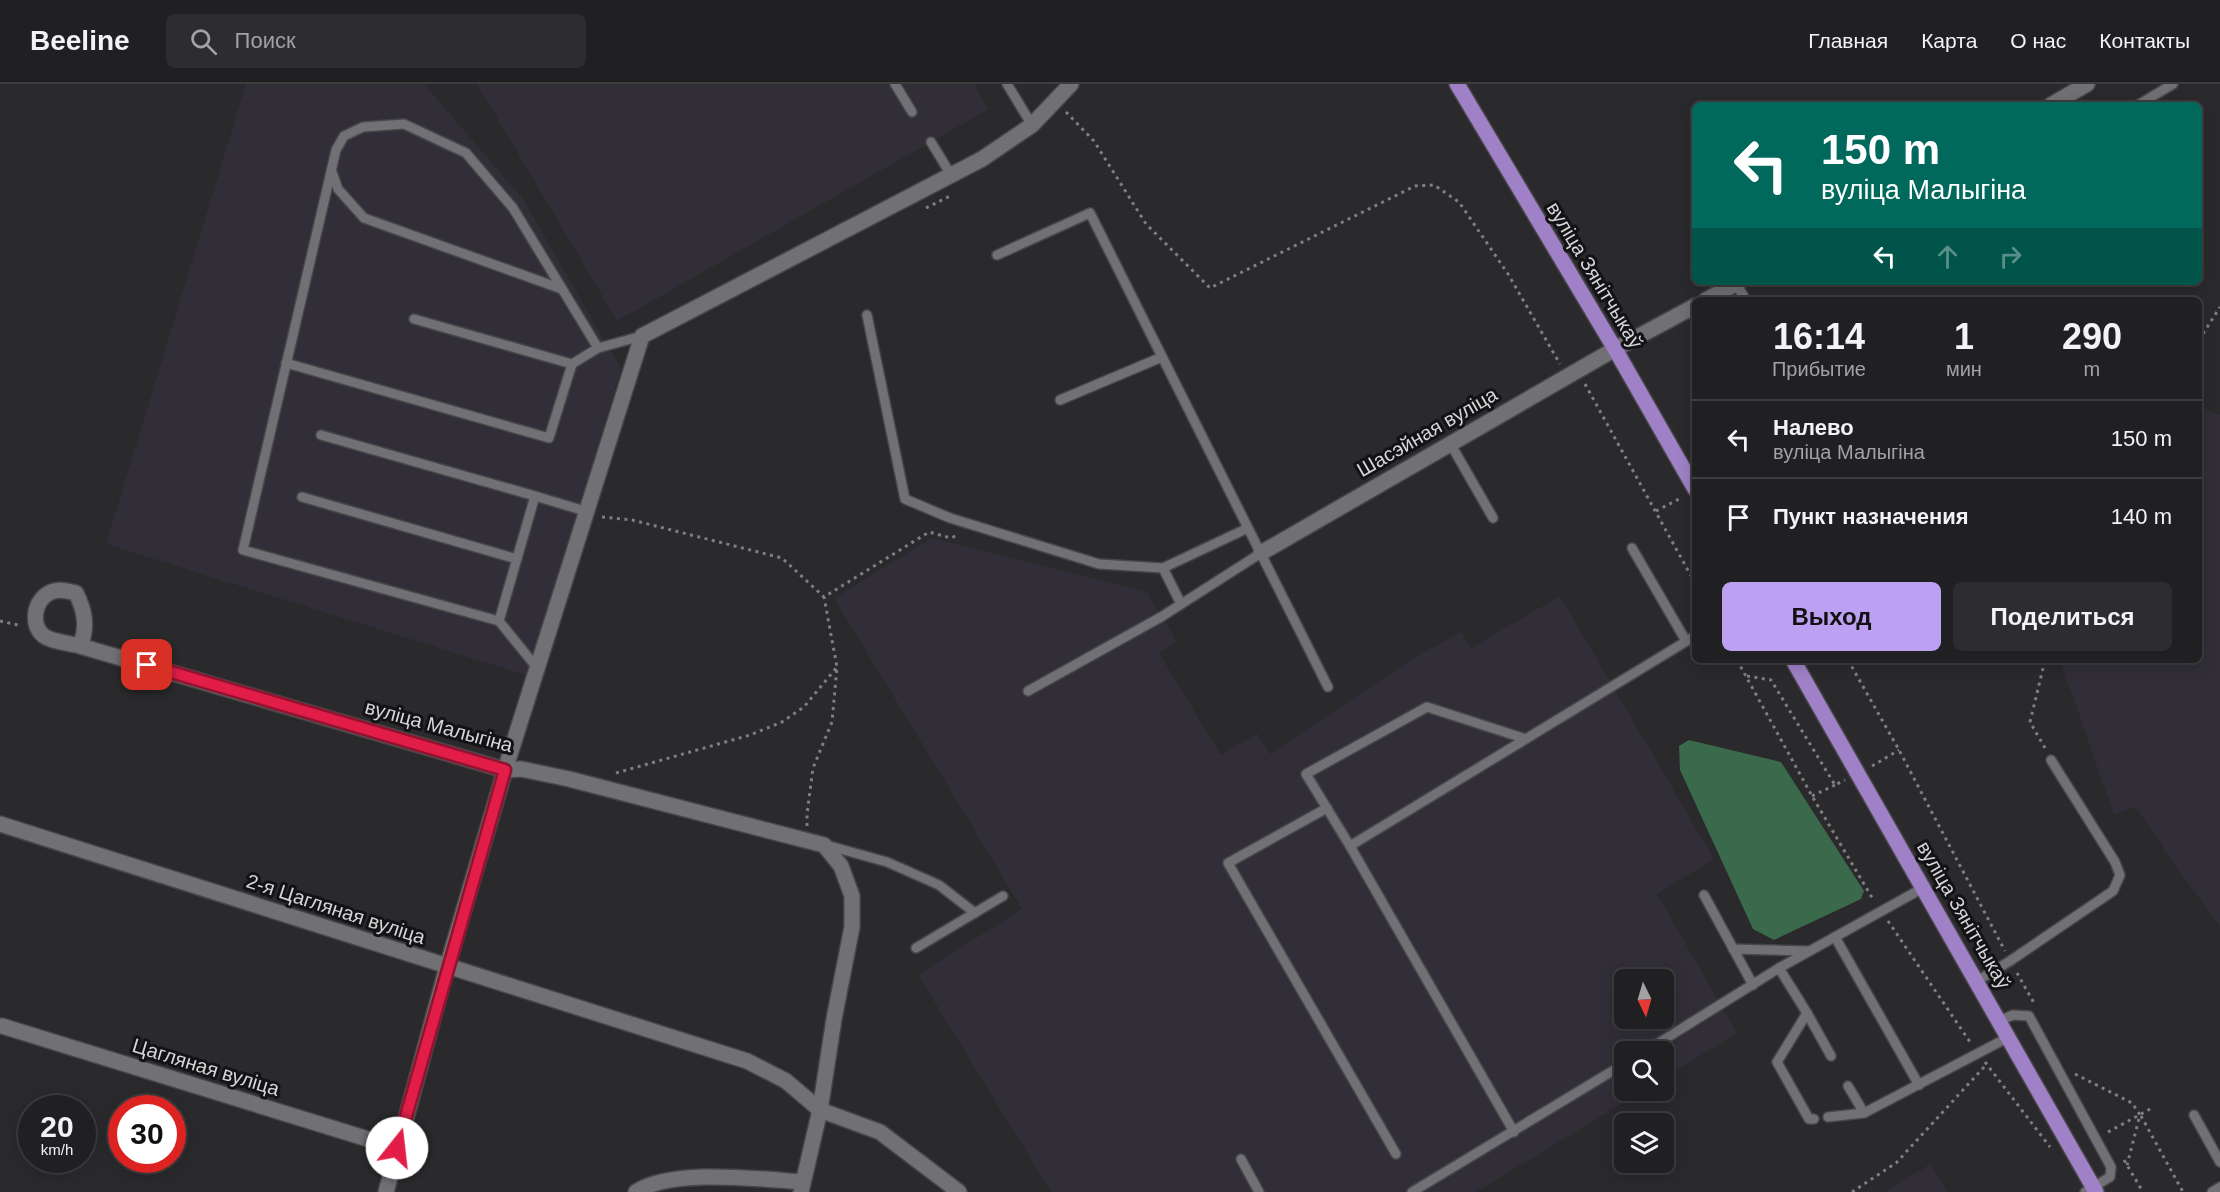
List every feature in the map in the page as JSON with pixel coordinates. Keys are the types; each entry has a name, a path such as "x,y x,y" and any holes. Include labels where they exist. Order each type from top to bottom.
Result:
{"main road":[{"name":"вуліца Зянітчыкаў","path":"1457,84 1615,349 1690,492"},
{"name":"вуліца Зянітчыкаў","path":"1795,663 2000,1021 2091,1190"}],"street":[{"path":"386,1192 447,967 505,770 590,514 642,336 982,159 1032,125 1071,84"},
{"path":"2057,102 2087,84"},
{"path":"1712,297 1734,285"},
{"name":"Шасэйная вуліца","path":"1260,553 1572,372 1692,308"},
{"name":"вуліца Малыгіна","path":"80,646 505,770 521,769 569,779 824,845"},
{"name":"2-я Цагляная вуліца","path":"0,824 747,1061 786,1081 820,1110"},
{"path":"636,1192 668,1180 721,1177 802,1187 820,1110 834,1019 852,927 852,896 841,866 824,845"},
{"name":"Цагляная вуліца","path":"2,1026 397,1148"},
{"path":"820,1110 880,1132 959,1192"}],"lane":[{"path":"895,84 912,112"},
{"path":"1007,84 1032,125"},
{"path":"2143,102 2173,84"},
{"path":"538,669 499,621 243,550 331,170 336,150 344,136 363,127 404,124 466,153 513,208 598,348"},
{"path":"931,142 951,176"},
{"path":"331,170 338,189 364,218 562,289"},
{"path":"997,255 1090,213 1328,687"},
{"path":"867,315 905,499 971,524 1099,564 1163,568 1248,528"},
{"path":"414,319 572,364"},
{"path":"286,363 549,438 572,364 598,348 642,336"},
{"path":"1060,400 1162,357"},
{"path":"321,435 590,514"},
{"path":"1450,443 1493,518"},
{"path":"499,621 535,496"},
{"path":"302,497 517,559"},
{"path":"1632,548 1686,641"},
{"path":"1028,691 1181,604 1260,553"},
{"path":"1163,568 1181,604"},
{"path":"1350,846 1692,638"},
{"path":"1514,1132 1328,808 1306,774 1427,707 1526,739"},
{"path":"1977,981 2113,891 2120,875 2115,862 2051,760"},
{"path":"1328,808 1228,862 1396,1154"},
{"path":"824,845 887,862 939,885 975,913"},
{"path":"1662,1041 1779,968 1923,888"},
{"path":"1704,895 1753,985"},
{"path":"916,948 1003,896"},
{"path":"1835,937 1919,1085"},
{"path":"1734,949 1811,951"},
{"path":"1779,968 1831,1056"},
{"path":"1807,1013 1777,1062 1809,1119 1814,1119"},
{"path":"2000,1021 2013,1015 2029,1016 2111,1167 2110,1177 2091,1190"},
{"path":"1828,1117 1864,1113 2008,1037"},
{"path":"1412,1192 1614,1070"},
{"path":"1848,1086 1864,1113"},
{"path":"2194,1115 2220,1162"},
{"path":"1241,1159 1259,1192"},
{"path":"2212,1192 2220,1187"}],"path":[{"path":"1060,119 1067,112 1094,141 1146,224 1210,288 1415,186 1434,185 1459,202 1572,372 1656,511 1692,577"},
{"path":"926,208 956,192"},
{"path":"2202,335 2220,307"},
{"path":"1656,511 1690,492"},
{"path":"590,514 632,520 782,558 824,597 837,667 832,722 813,768 807,814 808,840"},
{"path":"824,597 928,532 951,538 959,535 971,524"},
{"path":"1739,663 1812,796 1881,911 1978,1053 2056,1155"},
{"path":"1850,663 1899,750"},
{"path":"2044,663 2030,722 2051,760"},
{"path":"612,774 750,735 782,722 804,707 837,667"},
{"path":"1812,796 1835,785"},
{"path":"1852,1192 1896,1163 1986,1064"},
{"path":"2074,1074 2132,1103 2183,1192"},
{"path":"2108,1132 2152,1108"},
{"path":"2127,1165 2140,1115"}],"shaded area":[{"path":"246,84 424,84 523,199 621,369 528,676 106,544"},
{"path":"477,84 974,84 989,109 617,321"},
{"path":"2202,407 2220,415 2220,926 2162,848 2164,846 2135,807 2114,815 2061,663 2202,663"},
{"path":"932,538 1147,592 1177,642 1159,653 1221,755 1257,733 1270,754 1416,657 1461,632 1471,648 1560,596 1714,859 1657,894 1737,1033 1674,1072 1674,1041 1614,1041 1614,1101 1626,1101 1476,1192 1051,1192 918,975 1022,909 834,598"},
{"path":"1930,1164 1947,1192 1886,1192"}],"green space":[{"path":"1689,740 1781,762 1864,891 1861,899 1774,940 1753,929 1680,770 1679,746"}],"route":[{"path":"147,665 505,770 397,1148"}]}
